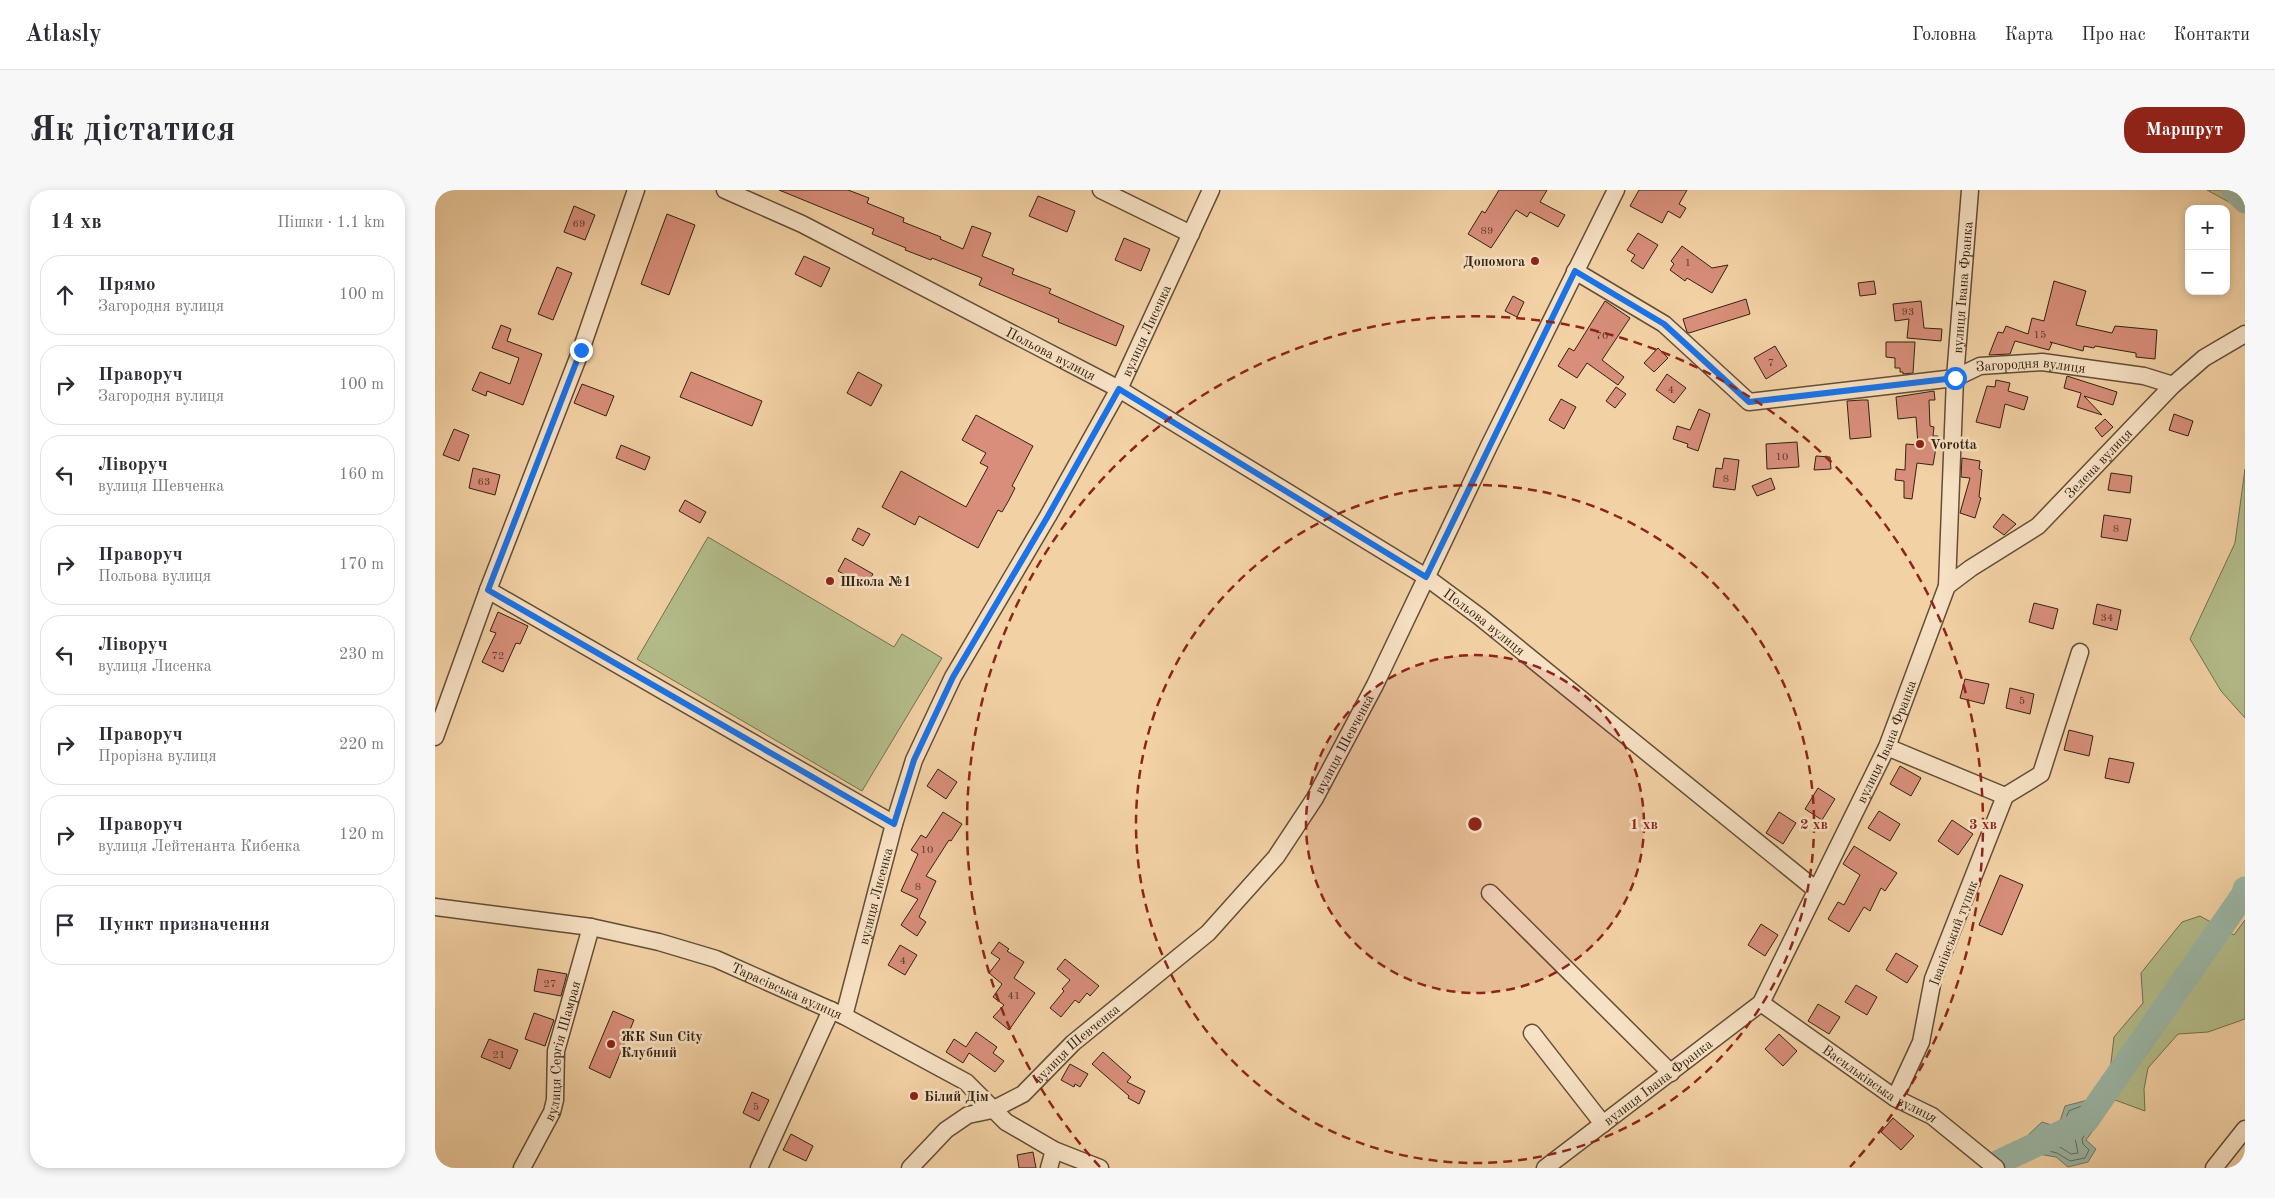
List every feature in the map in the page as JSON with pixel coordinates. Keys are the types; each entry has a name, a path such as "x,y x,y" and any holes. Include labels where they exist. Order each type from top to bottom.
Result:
{"street":[{"path":"435,737 488,590 581,350 636,190"},
{"name":"Польова вулиця","path":"725,190 802,224 1119,389 1426,577 1480,616 1815,889"},
{"path":"1101,190 1191,234"},
{"name":"вулиця Лисенка","path":"759,1168 837,1013 914,760 953,677 1048,516 1119,389 1211,190"},
{"name":"вулиця Шевченка","path":"910,1168 946,1130 968,1116 992,1110 1023,1094 1073,1043 1208,934 1276,857 1315,798 1375,685 1616,190"},
{"name":"вулиця Івана Франка","path":"1545,1168 1761,1003 1815,889 1887,747 1947,586 1955,378 1970,190"},
{"name":"Загородня вулиця","path":"1575,271 1664,324 1749,402 1955,378 1980,366 2042,362 2144,376 2173,385"},
{"name":"Зелена вулиця","path":"1947,586 1971,568 2038,526 2173,385 2204,358 2245,334"},
{"path":"488,590 894,824"},
{"path":"1887,747 2005,796 2041,774 2080,652"},
{"name":"Іванівський тупик","path":"1895,1098 1921,1042 1933,980 2005,796"},
{"path":"1490,893 1671,1073"},
{"name":"Тарасівська вулиця","path":"435,907 591,928 659,942 716,959 837,1013 965,1082 992,1110 1007,1122 1054,1150 1100,1168"},
{"name":"вулиця Сергія Шамрая","path":"522,1168 552,1112 555,1100 556,1051 591,928"},
{"name":"Васильківська вулиця","path":"1761,1003 1895,1098 1932,1116 1996,1168"},
{"path":"1532,1033 1603,1124"},
{"path":"2214,1168 2245,1130"},
{"path":"1049,1168 1054,1150"}],"green space":[{"path":"2207,190 2245,190 2245,207 2238,207"},
{"path":"2245,469 2245,718 2221,691 2190,639 2235,543"},
{"path":"708,537 894,647 902,634 942,658 862,791 637,659"},
{"path":"2200,916 2234,935 2245,920 2245,1019 2208,1032 2178,1034 2148,1068 2144,1089 2145,1111 2107,1097 2114,1037 2143,1003 2141,973 2182,922"}],"water":[{"path":"2088,1100 2097,1125 2086,1140 2096,1149 2088,1162 2068,1167 2056,1157 2027,1152 2027,1136 2042,1122 2058,1127 2065,1106"}],"building":[{"path":"779,190 848,190 869,198 867,203 904,218 903,222 941,237 940,239 963,249 972,226 991,233 982,256 1014,269 1012,274 1051,289 1049,293 1124,326 1116,346 1058,322 1059,319 979,285 982,278 932,258 931,260 905,250 906,248 872,234 874,229"},
{"path":"1499,190 1547,190 1540,202 1565,215 1558,227 1530,212 1527,217 1516,210 1491,248 1468,234 1482,211 1485,213"},
{"path":"1639,190 1687,190 1679,204 1686,208 1680,218 1668,211 1662,223 1630,206"},
{"path":"1038,196 1075,211 1067,232 1029,216"},
{"path":"574,206 595,215 585,240 564,232"},
{"path":"667,214 695,225 669,295 641,284"},
{"path":"1638,233 1658,245 1643,269 1631,261 1635,255 1627,250"},
{"path":"1124,238 1150,249 1141,271 1115,260"},
{"path":"1682,246 1712,268 1728,265 1712,293 1687,278 1685,281 1670,270 1674,264 1671,261"},
{"path":"804,256 830,268 821,287 795,274"},
{"path":"557,267 572,273 553,320 538,314"},
{"path":"1874,281 1876,294 1860,296 1858,283"},
{"path":"2054,281 2086,291 2076,325 2112,333 2115,326 2157,330 2155,359 2136,357 2136,353 2095,346 2094,348 2084,346 2083,351 2050,342 2052,343 2049,350 2015,341 2010,354 1989,355 1998,332 2003,333 2006,326 2028,334 2032,318 2044,321"},
{"path":"1513,296 1524,302 1517,317 1505,311"},
{"path":"1746,299 1750,314 1689,333 1687,332 1683,319"},
{"path":"1605,301 1630,318 1602,360 1624,377 1618,385 1587,363 1577,378 1558,366 1569,348 1574,351"},
{"path":"1921,301 1924,328 1942,329 1941,341 1907,338 1909,319 1895,321 1893,304"},
{"path":"501,325 511,329 507,341 542,354 523,405 487,391 486,396 472,390 480,372 510,384 519,358 492,348"},
{"path":"1886,342 1915,342 1913,373 1903,374 1903,372 1900,372 1900,368 1895,368 1895,358 1886,357"},
{"path":"1775,346 1787,366 1766,379 1754,358"},
{"path":"1658,348 1668,358 1654,372 1644,363"},
{"path":"691,372 762,401 752,426 680,397"},
{"path":"858,372 882,385 871,406 847,393"},
{"path":"1667,374 1686,388 1674,403 1656,390"},
{"path":"2067,376 2117,392 2113,405 2084,396 2102,415 2077,407 2081,393 2064,388"},
{"path":"1996,380 2010,383 2008,391 2028,397 2024,410 2005,404 2000,428 1976,422 1987,386 1995,387"},
{"path":"582,384 614,396 606,416 574,403"},
{"path":"1616,387 1626,394 1615,408 1606,401"},
{"path":"1934,391 1935,400 1929,400 1930,426 1934,427 1933,436 1938,436 1933,465 1917,463 1912,499 1904,498 1904,481 1895,480 1896,469 1905,470 1906,444 1918,445 1916,417 1898,419 1896,397"},
{"path":"1561,399 1576,407 1564,429 1549,420"},
{"path":"1868,400 1871,437 1850,439 1847,401"},
{"path":"1699,409 1710,414 1698,451 1687,447 1688,444 1673,439 1677,426 1690,430"},
{"path":"2174,414 2193,421 2188,436 2169,430"},
{"path":"976,415 1033,446 1012,486 1015,488 1009,500 1002,512 998,510 978,548 919,516 915,525 882,507 901,471 966,507 988,467 980,463 986,453 962,440"},
{"path":"2105,419 2113,427 2102,437 2095,428"},
{"path":"454,429 469,435 459,461 443,455"},
{"path":"1797,442 1799,467 1767,469 1766,444"},
{"path":"621,445 650,457 645,470 616,458"},
{"path":"1816,456 1830,457 1831,469 1814,470"},
{"path":"1724,458 1739,460 1735,490 1713,487 1716,468 1722,469"},
{"path":"1962,458 1980,461 1979,469 1982,470 1979,497 1981,498 1975,518 1960,513 1970,478 1961,477"},
{"path":"473,468 500,475 495,495 469,488"},
{"path":"2111,473 2132,476 2130,493 2108,490"},
{"path":"1771,478 1775,489 1757,496 1752,486"},
{"path":"685,500 706,512 700,523 679,511"},
{"path":"2003,514 2016,524 2004,535 1993,527"},
{"path":"2104,515 2131,519 2127,541 2101,537"},
{"path":"858,528 870,534 863,546 852,540"},
{"path":"845,558 873,574 866,586 838,571"},
{"path":"2034,603 2058,609 2053,629 2029,622"},
{"path":"2097,604 2121,610 2117,630 2093,624"},
{"path":"498,612 528,626 520,644 516,643 503,672 482,662 496,633 490,631"},
{"path":"1965,679 1989,684 1984,704 1960,698"},
{"path":"2010,688 2034,694 2030,714 2006,708"},
{"path":"2069,730 2093,736 2089,756 2064,750"},
{"path":"2109,758 2134,763 2129,783 2105,778"},
{"path":"1900,766 1921,778 1911,796 1890,784"},
{"path":"938,769 957,782 946,799 927,786"},
{"path":"1818,788 1835,799 1822,820 1805,809"},
{"path":"1879,811 1900,824 1890,841 1868,828"},
{"path":"943,812 962,824 951,841 949,840 926,876 936,881 919,917 926,922 917,936 901,925 918,899 901,891 918,854 911,850 921,835 926,838"},
{"path":"1779,812 1796,823 1783,844 1766,833"},
{"path":"1952,820 1973,834 1958,855 1938,841"},
{"path":"1854,846 1897,873 1885,891 1881,888 1870,911 1864,907 1849,932 1828,919 1838,902 1844,905 1860,875 1843,864"},
{"path":"2000,875 2023,885 2002,935 1979,925"},
{"path":"1761,924 1778,935 1765,956 1748,945"},
{"path":"999,942 1009,949 1007,951 1024,962 1014,978 1035,993 1009,1030 993,1017 1004,1005 993,997 1002,984 989,973 1000,959 991,953"},
{"path":"900,945 917,955 905,975 888,965"},
{"path":"1896,953 1918,966 1907,983 1886,970"},
{"path":"1065,959 1099,986 1090,996 1087,993 1079,1003 1075,1000 1061,1017 1050,1008 1064,991 1062,989 1070,980 1057,969"},
{"path":"538,969 567,974 561,996 534,991"},
{"path":"1856,985 1877,997 1867,1015 1845,1002"},
{"path":"1818,1004 1840,1017 1829,1034 1808,1021"},
{"name":"ЖК Sun City Клубний","path":"613,1011 634,1020 610,1078 589,1068"},
{"path":"534,1013 554,1020 545,1046 525,1039"},
{"path":"976,1032 997,1047 993,1053 1004,1061 995,1072 969,1053 963,1063 946,1052 954,1039 966,1047"},
{"path":"1779,1034 1797,1051 1783,1066 1765,1049"},
{"path":"489,1039 518,1050 510,1069 481,1057"},
{"path":"1103,1052 1131,1077 1127,1082 1145,1091 1139,1104 1128,1098 1129,1096 1092,1064"},
{"path":"1070,1064 1088,1074 1080,1087 1075,1084 1074,1087 1061,1080"},
{"path":"752,1092 769,1100 759,1121 743,1113"},
{"path":"1893,1118 1914,1136 1901,1150 1881,1132"},
{"path":"791,1134 813,1146 806,1161 783,1150"},
{"path":"1033,1152 1036,1168 1019,1168 1017,1155"}],"waterway":[{"path":"2234,190 2245,201"},
{"path":"1999,1162 2086,1121 2244,894 2245,889"}],"place":[{"name":"Допомога","path":"1535,261"},
{"name":"Vorotta","path":"1920,444"},
{"name":"Школа №1","path":"830,581"},
{"name":"ЖК Sun City Клубний","path":"611,1044"},
{"name":"Білий Дім","path":"914,1096"}],"route":[{"path":"581,350 488,590 894,824 914,760 953,677 1048,516 1119,389 1426,577 1575,271 1647,312 1664,324 1749,402 1955,378"}]}
